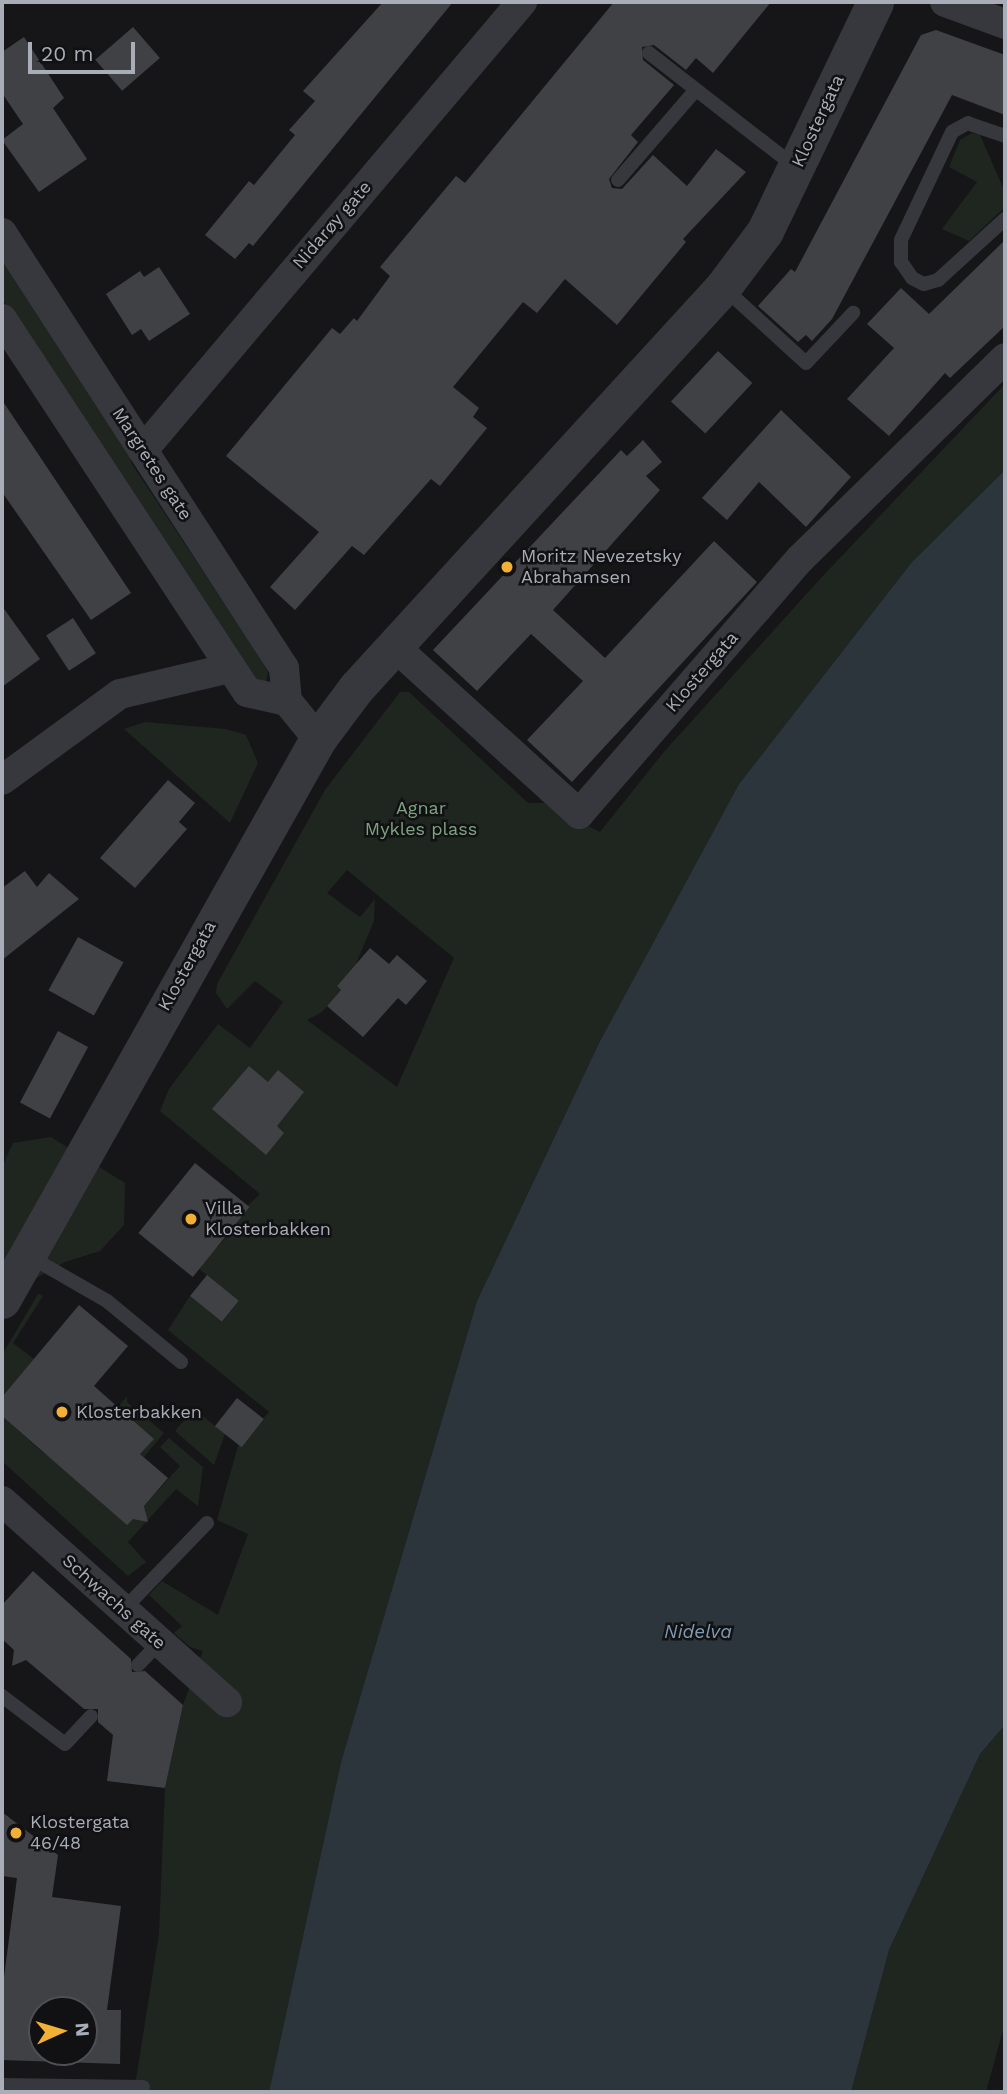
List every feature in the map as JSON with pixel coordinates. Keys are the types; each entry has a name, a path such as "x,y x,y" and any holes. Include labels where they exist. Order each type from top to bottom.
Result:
{"street":[{"name":"Nidarøy gate","path":"143,450 522,2"},
{"name":"Klostergata","path":"2,1300 318,739 394,646 723,287 765,231 874,2"},
{"path":"954,3 1005,24"},
{"name":"Margretes gate","path":"2,233 284,668 287,702"},
{"path":"2,319 12,358 247,692 287,702 318,739"},
{"name":"Klostergata","path":"394,646 579,814 800,559 1005,358"},
{"path":"2,780 120,694 230,668"},
{"name":"Schwachs gate","path":"2,1501 227,1702"}],"lane":[{"path":"649,53 694,92 796,167"},
{"path":"618,180 694,92"},
{"path":"1005,136 968,123 952,132 901,240 901,262 912,278 924,284 938,281 1005,219"},
{"path":"723,287 806,363 853,313"},
{"path":"26,1254 107,1301 181,1362"},
{"path":"123,1610 207,1523"},
{"path":"138,1665 159,1643"},
{"path":"2,1696 65,1744 91,1716"},
{"path":"2,2085 143,2087"}],"green space":[{"path":"972,133 980,135 1005,192 1005,207 969,241 942,229 977,182 949,167 960,140"},
{"path":"2,258 122,438 132,464 263,662 268,673 266,682 256,679 2,299"},
{"name":"Agnar Mykles plass","path":"1005,384 1005,470 912,562 739,784 599,1043 477,1301 341,1762 269,2092 134,2092 159,1934 165,1788 183,1705 203,1651 190,1647 174,1633 182,1626 149,1595 162,1581 218,1615 248,1534 217,1520 238,1446 269,1412 168,1330 190,1296 222,1322 239,1301 198,1268 233,1230 227,1225 260,1194 160,1111 169,1089 218,1024 250,1048 283,1002 255,981 227,1009 216,993 217,984 325,790 400,692 409,692 528,803 544,803 600,832 663,753 820,579","holes":["347,870 454,958 397,1087 307,1020 322,1012 341,990 337,986 356,964 374,921 375,899 360,917 327,893"]},
{"path":"145,722 226,729 246,735 258,763 230,823 124,729"},
{"path":"51,1137 125,1183 124,1225 100,1251 65,1262 2,1297 2,1167 13,1143"},
{"path":"38,1294 43,1296 13,1343 34,1359 2,1397 2,1355"},
{"path":"127,1396 127,1402 164,1433 144,1457 140,1454 153,1439 118,1407"},
{"path":"194,1409 225,1434 214,1465 175,1431"},
{"path":"2,1416 40,1450 139,1520 146,1512 144,1506 180,1466 160,1447 169,1438 203,1467 198,1506 176,1489 128,1542 146,1562 128,1576 2,1461"},
{"path":"1005,1725 1005,2023 986,2092 851,2092 889,1950 980,1754"}],"water":[{"name":"Nidelva","path":"1005,470 1005,1725 980,1754 889,1950 851,2092 269,2092 341,1762 477,1301 599,1043 739,784 912,562"}],"building":[{"path":"383,2 453,2 253,246 249,243 235,259 205,235 249,181 254,185 295,135 289,130 315,101 303,91"},
{"path":"614,2 771,2 713,73 696,58 686,70 654,45 642,47 643,60 674,85 631,135 638,142 609,179 612,188 622,189 653,155 687,186 716,149 746,172 683,239 686,242 617,325 565,279 537,313 523,302 453,387 479,408 473,417 487,428 440,486 431,479 364,555 352,546 295,610 270,587 319,532 226,456 332,328 340,334 354,318 357,321 390,276 380,267 456,176 465,183"},
{"path":"133,27 160,58 122,91 95,60"},
{"path":"936,30 1005,55 1005,115 952,95 832,319 812,341 806,335 798,342 758,306 791,269 795,272 921,35"},
{"path":"24,37 64,98 53,108 87,159 39,192 2,140 23,124 2,93 2,52"},
{"path":"1005,240 1005,326 950,378 945,373 889,436 847,399 894,348 867,324 901,288 929,314"},
{"path":"159,267 190,314 149,341 141,329 132,335 106,294 140,271 144,277"},
{"path":"718,351 752,383 705,434 671,401"},
{"path":"2,400 131,593 91,620 2,492"},
{"path":"781,410 851,477 806,527 759,482 727,520 702,498"},
{"path":"643,440 662,462 646,476 660,490 553,610 605,658 714,541 757,582 572,782 527,740 583,681 531,634 477,691 433,650 621,450 627,456"},
{"path":"2,606 40,659 2,687"},
{"path":"73,618 96,653 69,671 46,635"},
{"path":"168,780 195,803 179,822 187,829 135,888 100,858"},
{"path":"25,871 37,887 49,873 79,899 2,960 2,888"},
{"path":"78,937 123,962 94,1016 48,990"},
{"path":"370,948 389,964 397,955 427,981 406,1005 398,998 363,1037 327,1006 341,990 337,986"},
{"path":"58,1031 88,1047 50,1118 20,1103"},
{"path":"249,1066 268,1082 278,1070 304,1092 277,1126 284,1133 266,1155 212,1109"},
{"name":"Villa Klosterbakken","path":"195,1163 249,1207 193,1277 138,1233"},
{"path":"207,1275 239,1301 222,1322 190,1296"},
{"name":"Klosterbakken","path":"79,1305 128,1346 94,1386 154,1439 140,1454 168,1478 144,1506 148,1522 133,1519 127,1525 2,1416 2,1397"},
{"path":"237,1398 264,1419 242,1447 215,1426"},
{"path":"33,1571 131,1659 132,1672 145,1671 183,1705 165,1788 107,1781 113,1735 98,1722 98,1709 84,1709 26,1660 12,1666 14,1650 2,1639 2,1605"},
{"path":"2,1812 58,1855 52,1897 121,1906 107,2010 121,2010 120,2064 98,2063 98,1996 28,1996 28,2061 2,2060 2,1992 17,1878 2,1876"}],"place":[{"name":"Moritz Nevezetsky Abrahamsen","path":"507,567"},
{"name":"Villa Klosterbakken","path":"191,1219"},
{"name":"Klosterbakken","path":"62,1412"},
{"name":"Klostergata 46/48","path":"16,1833"}]}
